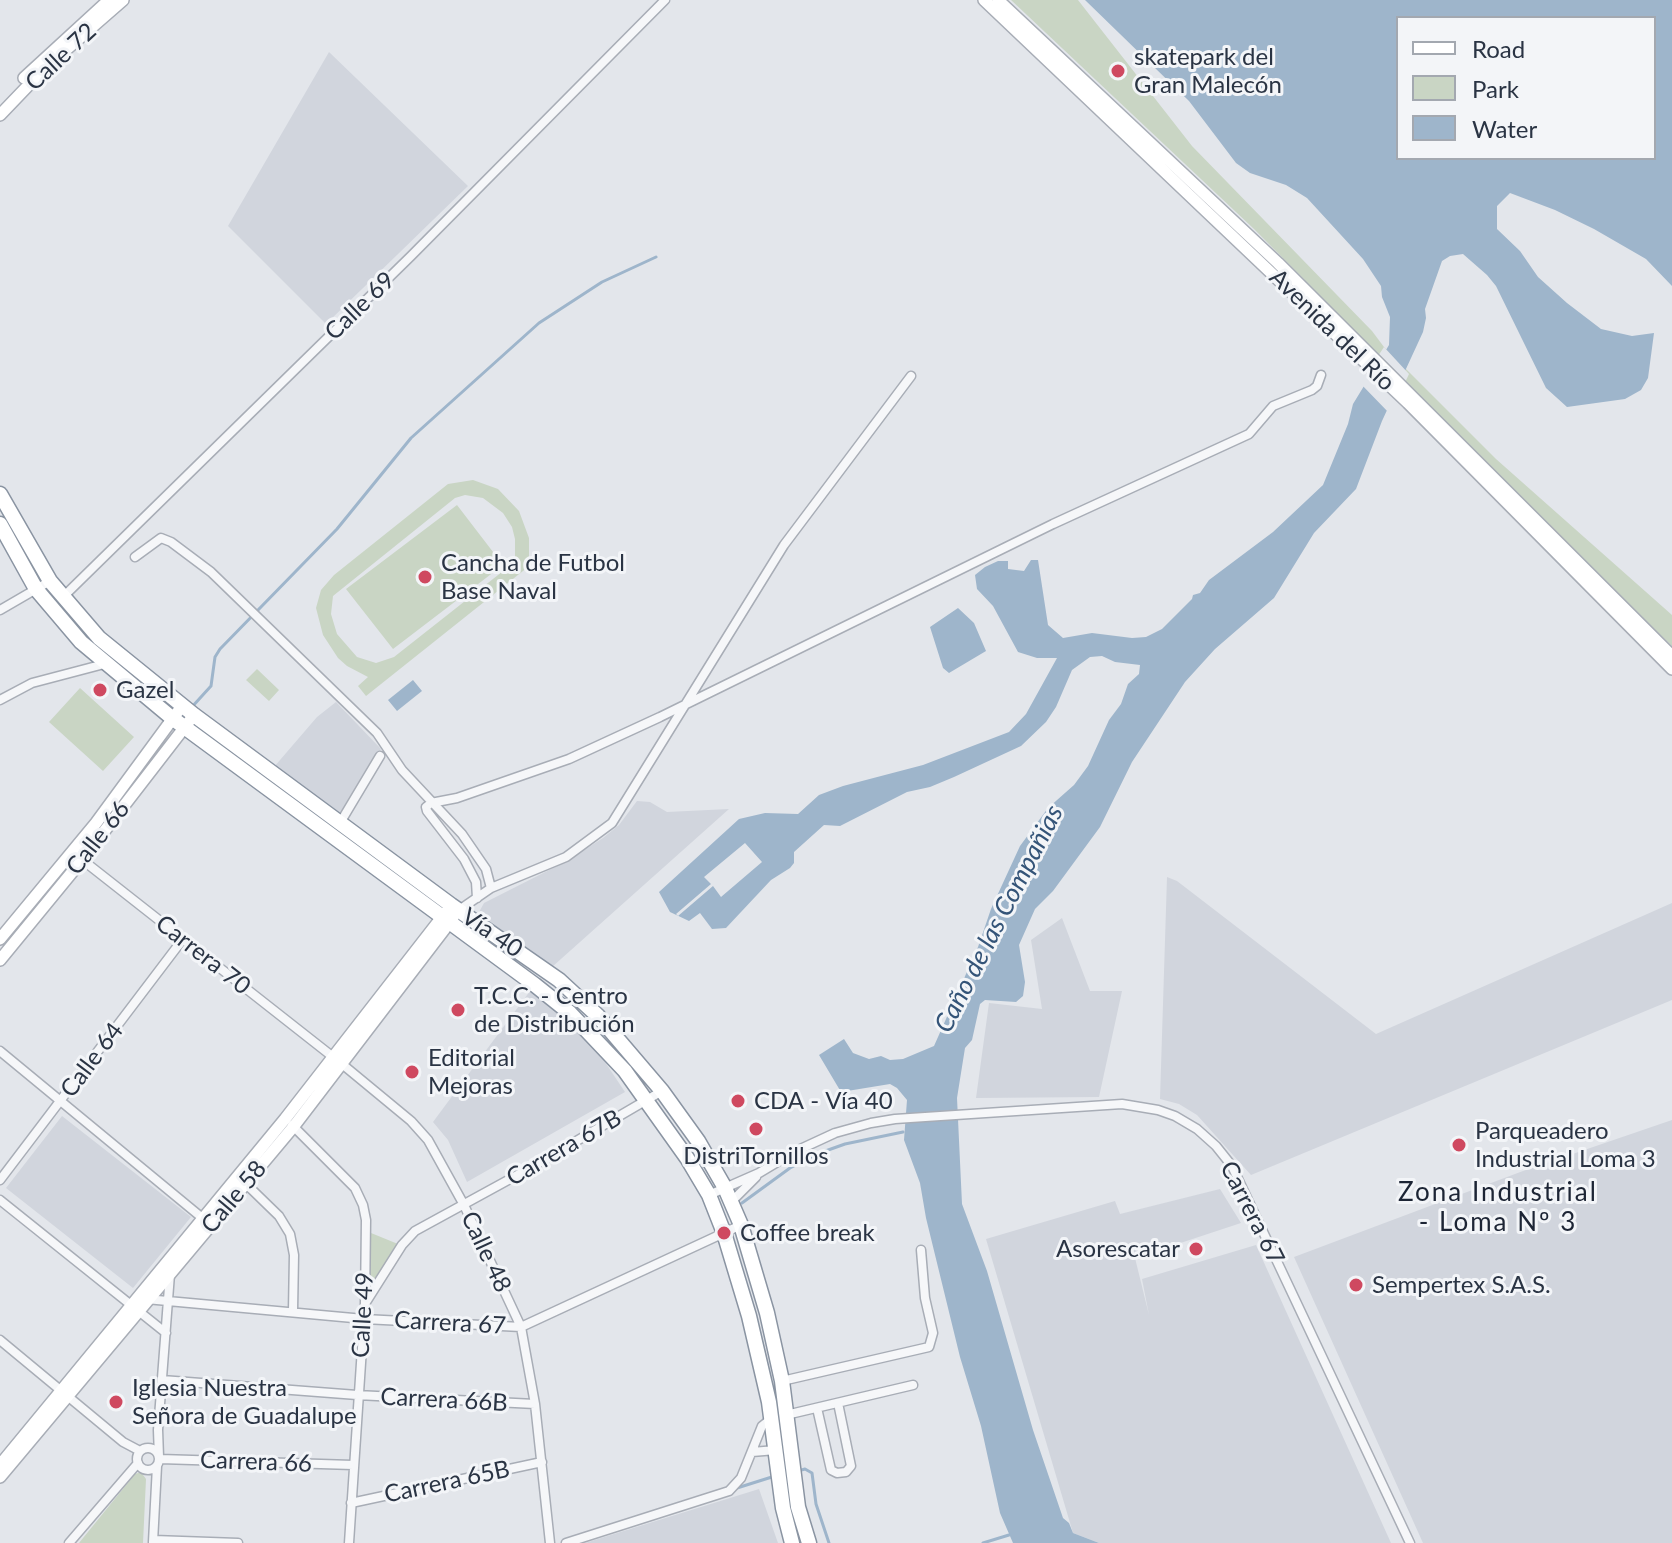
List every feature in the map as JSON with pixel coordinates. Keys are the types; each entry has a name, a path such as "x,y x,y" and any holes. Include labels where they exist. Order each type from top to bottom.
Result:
{"highway":[{"name":"Vía 40","path":"0,494 50,581 99,638 188,710 340,823 570,1013 608,1051 647,1100 709,1195 724,1233 749,1316 781,1451 788,1489 792,1543"},
{"name":"Vía 40","path":"0,524 36,589 81,642 178,723 451,913 559,980 598,1016 662,1091 698,1141 741,1225 767,1313 782,1381 787,1414 781,1451"},
{"name":"Vía 40","path":"788,1489 809,1543"}],"main road":[{"name":"Calle 72","path":"0,104 109,0"},
{"name":"Calle 72","path":"0,115 45,68 123,0"},
{"name":"Avenida del Río","path":"984,0 1370,360"},
{"name":"Avenida del Río","path":"998,0 1209,196 1370,360 1672,656"},
{"name":"Avenida del Río","path":"1411,400 1672,669"},
{"name":"Calle 66","path":"0,960 38,915 77,856 188,710"},
{"name":"Calle 66","path":"0,939 27,906 77,856"},
{"path":"27,906 38,915"},
{"name":"Calle 58","path":"0,1465 65,1392 289,1123 451,913"},
{"name":"Calle 58","path":"139,1304 170,1274 206,1222"},
{"name":"Calle 58","path":"0,1477 65,1392"}],"street":[{"name":"Calle 69","path":"51,609 411,256 665,0"},
{"path":"477,898 476,882 464,859 427,811 426,807 431,803 457,798 569,759 1053,524 1249,434 1273,406 1312,390 1321,375"},
{"path":"451,913 491,888 566,857 612,823 784,545 911,376"},
{"path":"135,557 161,538 211,572 377,733 402,770 478,853 491,888"},
{"path":"0,610 50,581"},
{"path":"0,700 32,683 124,658"},
{"path":"340,823 380,756"},
{"name":"Carrera 70","path":"77,856 338,1061"},
{"name":"Calle 64","path":"0,1180 183,939"},
{"path":"0,1051 206,1222"},
{"name":"Calle 48","path":"338,1061 411,1121 428,1140 464,1205 521,1327 535,1404 550,1543"},
{"name":"Carrera 67B","path":"365,1303 410,1236 444,1213 464,1205 662,1091"},
{"name":"Carrera 67","path":"709,1195 728,1195 794,1152 835,1133 895,1119 1104,1104 1140,1106 1175,1116 1197,1129 1232,1166 1410,1543"},
{"name":"Calle 49","path":"289,1123 355,1188 366,1220 365,1303 349,1543"},
{"name":"Carrera 67","path":"728,1195 759,1173"},
{"path":"242,1180 279,1216 290,1234 294,1255 293,1311"},
{"path":"0,1200 139,1304 166,1333"},
{"name":"Carrera 67","path":"139,1304 168,1301 364,1319 521,1327 741,1225"},
{"path":"782,1381 929,1347 933,1333 923,1290 921,1250"},
{"path":"170,1274 158,1430 154,1541 238,1543"},
{"path":"0,1340 140,1458 155,1491"},
{"name":"Carrera 66B","path":"162,1380 357,1395 535,1404"},
{"path":"566,1543 729,1491 741,1478 762,1426 772,1418 913,1385"},
{"path":"817,1408 831,1470 846,1472 851,1466 838,1403"},
{"path":"69,1543 140,1458 158,1430"},
{"path":"140,1458 154,1449 159,1460"},
{"path":"752,1452 781,1451"},
{"name":"Carrera 66","path":"140,1458 151,1469 159,1460 353,1465"},
{"name":"Carrera 65B","path":"351,1503 542,1462"}],"shaded area":[{"path":"329,52 468,186 326,324 228,226"},
{"path":"336,702 381,749 341,814 274,767 317,717"},
{"path":"637,801 650,802 667,812 729,809 552,967 478,914 484,903 567,861 603,838 619,825"},
{"path":"1167,877 1177,881 1376,1034 1672,903 1672,1000 1251,1175 1197,1115 1179,1104 1160,1099"},
{"path":"1062,918 1090,991 1122,991 1099,1097 976,1098 989,1003 1042,1009 1031,940"},
{"path":"530,991 563,1017 599,1053 625,1092 467,1182 448,1140 433,1122"},
{"path":"62,1116 191,1217 133,1288 6,1188"},
{"path":"1672,1120 1672,1543 1423,1543 1294,1257 1523,1171"},
{"path":"1220,1189 1241,1223 1135,1258 1149,1315 1142,1279 1256,1245 1391,1543 1099,1543 1073,1533 986,1239 1115,1201 1120,1214"},
{"path":"759,1489 778,1543 585,1543"}],"green space":[{"path":"1011,0 1078,0 1192,146 1384,347 1496,459 1672,615 1672,646 1606,584 1254,229"},
{"path":"473,480 498,489 519,511 529,538 529,557 533,563 366,696 358,686 368,677 338,658 323,635 316,608 321,590 334,575 448,484","holes":["465,495 483,498 503,513 512,527 515,539 512,564 394,657 376,663 357,657 337,634 331,614 333,596 455,498"]},
{"name":"Cancha de Futbol Base Naval","path":"457,505 503,565 393,649 346,589"},
{"path":"257,669 279,690 269,701 246,680"},
{"path":"80,688 134,737 103,771 49,722"},
{"path":"371,1233 398,1244 375,1279 369,1278"},
{"path":"141,1472 146,1479 143,1543 79,1543 135,1474"}],"water":[{"name":"Caño de las Compañias","path":"1085,0 1672,0 1672,286 1646,259 1555,210 1510,193 1497,206 1497,229 1520,251 1538,277 1567,303 1601,329 1632,336 1654,333 1648,378 1641,390 1625,399 1567,407 1546,388 1496,286 1487,275 1463,254 1442,261 1425,309 1423,332 1382,421 1356,489 1314,533 1274,598 1215,649 1185,682 1132,762 1100,827 1053,891 1035,909 1019,945 1025,982 1023,996 1016,1002 985,1000 980,1004 972,1040 965,1048 957,1098 962,1204 987,1271 1033,1430 1063,1518 1073,1533 1099,1543 1013,1543 1000,1513 981,1426 960,1357 926,1218 920,1183 904,1140 907,1100 890,1084 841,1092 819,1055 844,1039 853,1053 869,1059 881,1056 890,1060 903,1059 934,1046 1020,846 1048,808 1074,785 1088,766 1109,720 1121,704 1128,684 1139,674 1140,665 1115,662 1102,656 1090,657 1072,670 1046,722 1021,746 930,787 907,792 840,826 824,825 794,852 794,863 790,868 771,880 726,928 712,929 700,913 689,921 670,912 659,892 739,819 765,813 798,814 819,795 923,765 1009,732 1026,714 1057,658 1037,658 1018,652 993,606 977,589 975,575 985,567 998,561 1008,561 1008,569 1024,571 1031,560 1038,560 1048,625 1063,638 1092,633 1146,637 1162,629 1193,595 1200,593 1209,580 1273,532 1323,485 1353,404 1389,345 1390,317 1381,286 1363,259 1307,198 1286,185 1250,173 1236,163 1189,101"},
{"path":"958,608 974,623 986,651 949,673 943,668 930,627"},
{"path":"413,680 422,691 397,711 388,700"}],"pier":[{"path":"1384,347 1409,374 1390,414 1360,383"},
{"path":"745,843 762,862 721,897 713,886 678,916 676,914 711,884 704,877"}],"waterway":[{"path":"191,708 211,686 215,657 220,649 337,529 411,438 539,323 602,282 656,257"},
{"path":"742,1203 790,1168 817,1154 845,1144 903,1132"},
{"path":"798,1471 805,1469 812,1473 816,1504 829,1543"},
{"path":"737,1488 775,1476"},
{"path":"983,1543 1009,1535"}],"place":[{"name":"skatepark del Gran Malecón","path":"1118,71"},
{"name":"Cancha de Futbol Base Naval","path":"425,577"},
{"name":"Gazel","path":"100,690"},
{"name":"T.C.C. - Centro de Distribución","path":"458,1010"},
{"name":"Editorial Mejoras","path":"412,1072"},
{"name":"CDA - Vía 40","path":"738,1101"},
{"name":"DistriTornillos","path":"756,1129"},
{"name":"Parqueadero Industrial Loma 3","path":"1459,1145"},
{"name":"Coffee break","path":"724,1233"},
{"name":"Asorescatar","path":"1196,1249"},
{"name":"Sempertex S.A.S.","path":"1356,1285"},
{"name":"Iglesia Nuestra Señora de Guadalupe","path":"116,1402"}],"district":[{"name":"Zona Industrial - Loma Nº 3","path":"1498,1208"}]}
